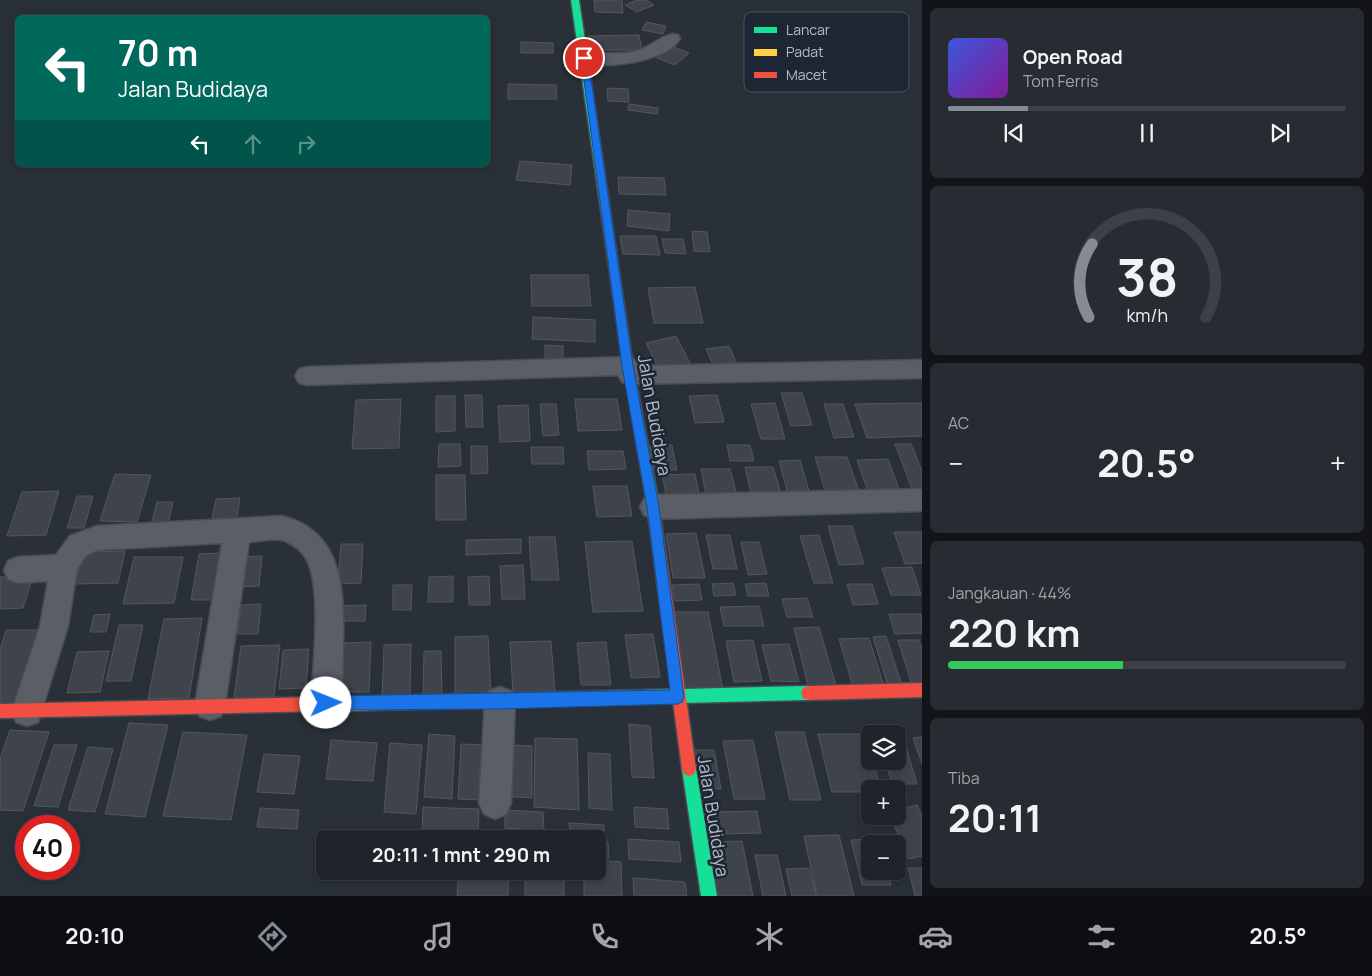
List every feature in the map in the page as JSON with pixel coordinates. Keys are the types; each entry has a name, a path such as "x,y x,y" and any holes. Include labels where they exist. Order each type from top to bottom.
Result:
{"street":[{"name":"Jalan Budidaya","path":"574,0 629,370 653,507 678,697 709,896"},
{"path":"584,58 627,58 643,54 672,40"},
{"path":"307,376 629,370 922,369"},
{"path":"653,507 922,500"},
{"path":"326,703 328,589 320,558 303,536 293,530 282,528 97,538 81,542 73,549 64,567 54,626 13,711 210,705 500,702 922,690"},
{"path":"210,705 227,606 237,531"},
{"path":"18,570 64,567"},
{"path":"495,804 500,702"}],"building":[{"path":"594,0 622,0 623,13 595,12"},
{"path":"637,0 646,0 654,5 637,12 625,5"},
{"path":"646,22 666,26 663,34 642,30"},
{"path":"639,35 642,50 590,50 588,36"},
{"path":"521,42 553,43 553,53 521,53"},
{"path":"671,46 689,53 675,65 657,58"},
{"path":"508,84 556,85 557,99 508,99"},
{"path":"607,88 628,89 629,102 608,101"},
{"path":"629,104 658,108 657,114 628,110"},
{"path":"520,161 572,165 570,185 516,180"},
{"path":"618,177 664,178 666,195 619,194"},
{"path":"628,210 670,214 669,231 627,226"},
{"path":"692,231 707,232 710,252 694,251"},
{"path":"620,236 656,236 660,255 623,254"},
{"path":"662,239 683,239 686,254 665,253"},
{"path":"531,275 588,275 591,306 532,306"},
{"path":"695,287 703,323 654,323 648,288"},
{"path":"533,317 595,320 595,342 532,339"},
{"path":"676,336 691,365 660,371 646,343"},
{"path":"545,345 563,346 563,365 545,364"},
{"path":"729,346 738,366 715,369 706,349"},
{"path":"781,393 802,393 812,425 791,426"},
{"path":"465,395 482,395 483,427 466,427"},
{"path":"717,395 724,422 695,423 689,396"},
{"path":"436,396 455,396 455,431 436,432"},
{"path":"401,399 399,448 352,449 356,400"},
{"path":"575,399 617,399 622,430 578,431"},
{"path":"775,403 785,439 761,439 751,404"},
{"path":"922,403 922,436 867,438 855,404"},
{"path":"540,404 556,404 559,435 543,436"},
{"path":"824,404 843,404 854,437 834,438"},
{"path":"528,405 530,441 500,442 498,406"},
{"path":"439,444 460,444 461,466 438,467"},
{"path":"895,444 911,444 922,471 922,497 915,497"},
{"path":"650,445 672,445 677,470 654,470"},
{"path":"727,445 750,445 754,461 730,461"},
{"path":"471,446 487,446 488,473 471,474"},
{"path":"531,447 563,447 564,464 532,464"},
{"path":"587,451 623,451 626,469 589,470"},
{"path":"815,457 847,457 860,494 826,494"},
{"path":"888,459 903,500 871,500 857,460"},
{"path":"800,460 812,501 790,501 779,461"},
{"path":"745,467 773,467 782,497 752,498"},
{"path":"701,469 730,469 738,499 707,500"},
{"path":"115,474 151,475 137,522 100,521"},
{"path":"695,474 700,498 667,499 662,475"},
{"path":"436,475 465,475 466,520 436,520"},
{"path":"593,486 627,486 632,516 597,517"},
{"path":"59,491 46,535 7,536 22,492"},
{"path":"77,496 93,496 84,528 67,528"},
{"path":"240,498 237,518 212,519 216,499"},
{"path":"157,502 173,502 168,525 151,525"},
{"path":"828,526 852,526 864,564 839,565"},
{"path":"894,532 922,532 922,563 905,564"},
{"path":"696,533 705,578 673,578 666,534"},
{"path":"706,535 730,535 737,569 713,569"},
{"path":"819,535 833,583 814,583 800,536"},
{"path":"529,537 555,537 559,580 532,580"},
{"path":"521,539 521,553 466,555 466,540"},
{"path":"632,541 643,611 593,612 585,542"},
{"path":"741,542 759,542 767,574 748,575"},
{"path":"341,544 363,544 361,583 338,584"},
{"path":"125,551 118,583 75,584 83,552"},
{"path":"222,553 215,600 191,600 199,554"},
{"path":"262,556 259,586 235,587 239,557"},
{"path":"134,557 183,557 174,603 123,604"},
{"path":"523,565 525,599 502,599 500,566"},
{"path":"912,567 921,595 891,595 882,568"},
{"path":"33,576 23,608 0,609 0,577"},
{"path":"453,576 453,602 428,602 429,577"},
{"path":"489,576 490,605 469,605 468,577"},
{"path":"733,583 736,595 714,596 712,584"},
{"path":"766,583 769,596 748,596 745,584"},
{"path":"699,584 702,600 675,601 672,585"},
{"path":"847,584 872,584 878,604 853,605"},
{"path":"393,585 412,585 411,610 393,610"},
{"path":"807,598 813,617 787,617 782,599"},
{"path":"261,604 258,634 237,634 241,605"},
{"path":"366,605 365,621 338,621 339,606"},
{"path":"759,606 764,626 724,626 720,607"},
{"path":"671,612 708,612 723,690 685,691"},
{"path":"110,614 106,632 90,632 94,615"},
{"path":"889,614 921,614 922,633 895,634"},
{"path":"202,618 189,698 148,699 164,619"},
{"path":"119,625 143,625 131,681 106,681"},
{"path":"819,627 837,689 809,690 794,628"},
{"path":"6,630 40,630 19,703 0,704 0,650"},
{"path":"653,634 660,677 631,678 625,635"},
{"path":"488,636 491,695 455,696 455,637"},
{"path":"886,636 902,685 888,686 873,637"},
{"path":"869,638 884,686 853,687 839,639"},
{"path":"753,640 762,681 734,682 726,641"},
{"path":"898,640 919,640 922,649 922,688 913,688"},
{"path":"551,641 555,694 513,695 510,642"},
{"path":"371,642 369,692 338,692 341,643"},
{"path":"606,642 611,685 581,685 577,643"},
{"path":"411,644 410,699 382,699 384,645"},
{"path":"789,644 799,682 771,681 762,645"},
{"path":"280,645 274,697 234,698 241,646"},
{"path":"309,649 306,688 279,689 283,650"},
{"path":"109,651 100,692 67,693 77,652"},
{"path":"424,651 441,651 442,694 423,694"},
{"path":"129,723 168,725 145,817 105,814"},
{"path":"629,724 650,726 654,778 632,777"},
{"path":"10,730 49,732 23,811 0,810 0,759"},
{"path":"183,732 247,735 231,820 163,816"},
{"path":"775,732 804,732 821,800 790,800"},
{"path":"429,734 455,736 452,799 424,797"},
{"path":"818,734 861,734 861,770 876,770 878,780 861,780 861,792 832,792"},
{"path":"922,737 922,764 913,738"},
{"path":"535,738 577,739 579,810 534,807"},
{"path":"331,740 377,743 373,781 326,779"},
{"path":"753,740 765,799 734,799 723,741"},
{"path":"390,743 422,745 416,814 384,812"},
{"path":"461,744 485,745 483,800 458,799"},
{"path":"54,745 77,745 58,807 34,806"},
{"path":"513,745 532,746 532,798 501,796"},
{"path":"88,747 113,749 95,812 68,810"},
{"path":"906,747 917,784 906,784 906,780 891,780 888,770 906,770"},
{"path":"693,750 714,750 721,789 700,789"},
{"path":"588,753 610,754 612,810 589,808"},
{"path":"264,754 300,756 294,794 257,792"},
{"path":"917,805 922,816 922,856 909,859 906,852 906,835 898,835 894,825 906,825 906,808"},
{"path":"423,807 479,809 478,830 422,830"},
{"path":"634,807 667,809 669,829 635,827"},
{"path":"260,808 299,810 297,829 257,827"},
{"path":"505,810 543,812 544,830 505,828"},
{"path":"757,811 761,833 718,834 715,812"},
{"path":"569,823 604,825 604,830 570,829"},
{"path":"839,835 854,896 817,896 804,836"},
{"path":"628,839 679,842 681,862 629,859"},
{"path":"851,840 861,840 861,880 890,880 891,885 862,885"},
{"path":"742,841 753,896 717,896 708,842"},
{"path":"606,842 608,842 609,858 606,858"},
{"path":"755,855 777,855 786,896 763,896"},
{"path":"606,861 621,862 622,896 584,896 584,880 606,880"},
{"path":"809,868 816,896 792,896 786,869"},
{"path":"908,868 922,868 922,896 915,896"},
{"path":"633,878 685,882 687,896 634,896"},
{"path":"458,880 509,880 508,896 457,896"},
{"path":"525,880 564,880 564,896 525,896"}],"traffic: fast":[{"path":"575,0 628,366 652,499"},
{"path":"520,700 808,693"},
{"path":"689,769 709,896"}],"traffic: slow":[{"path":"325,704 520,700"}],"traffic: jam":[{"path":"652,499 689,769"},
{"path":"808,693 922,690"},
{"path":"0,711 325,704"}],"route":[{"path":"326,703 500,702 678,697 653,507 628,366 584,58"}]}
